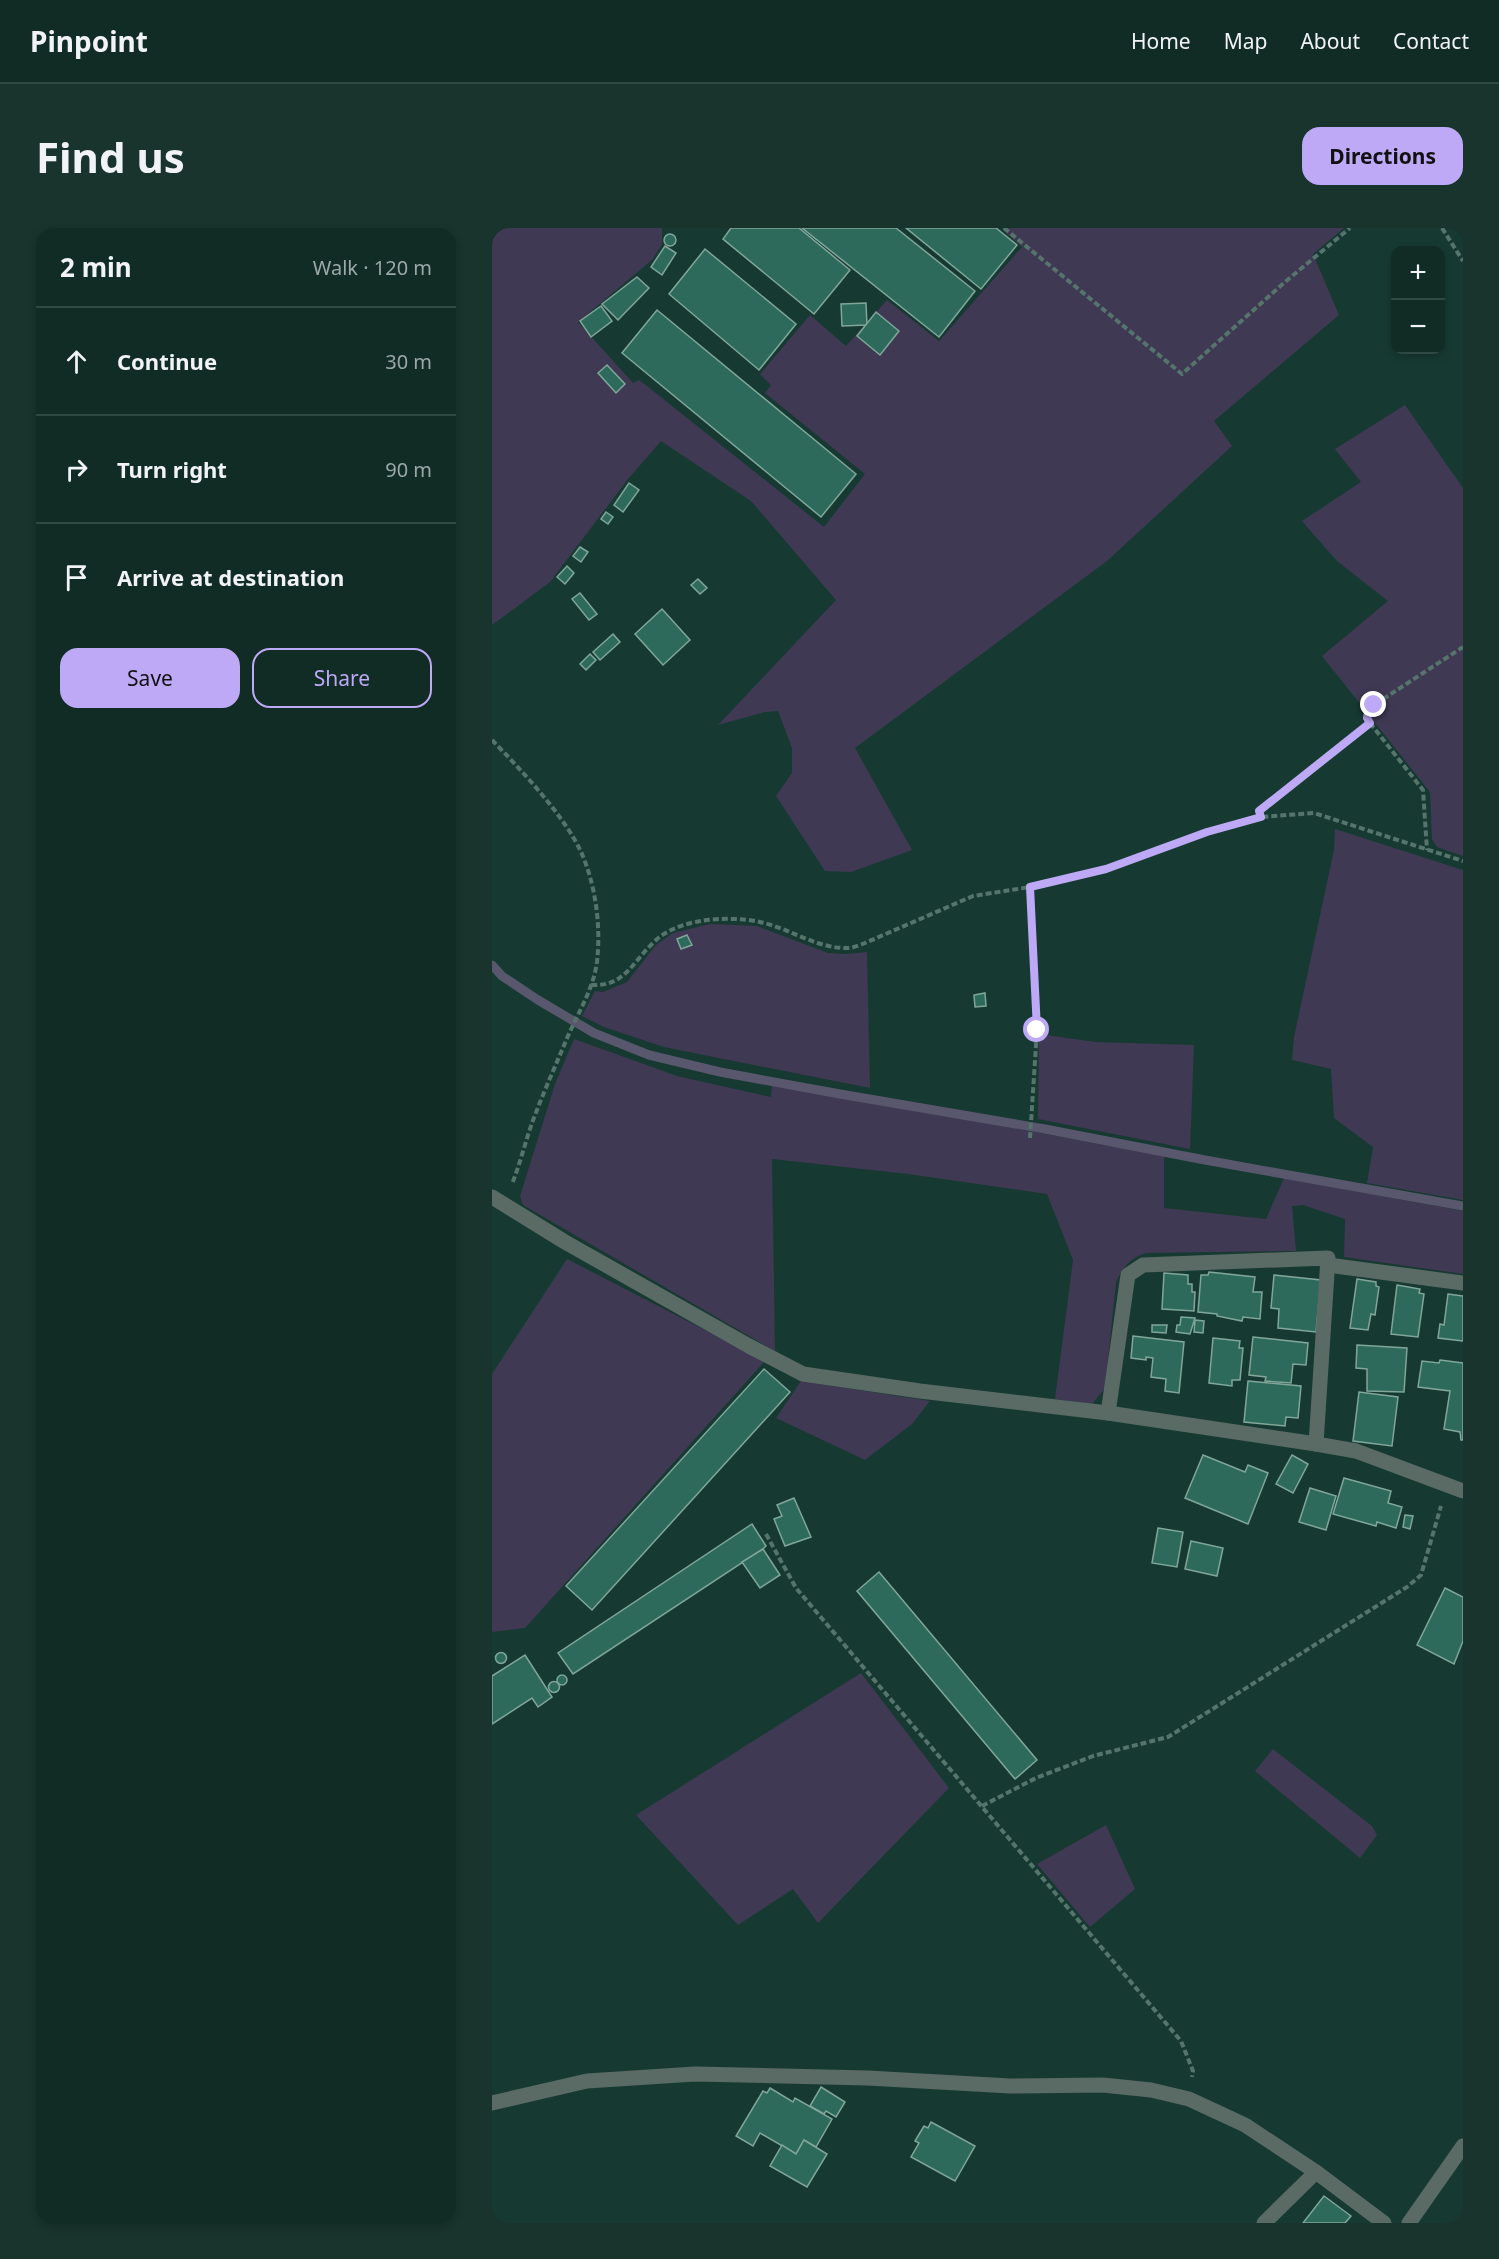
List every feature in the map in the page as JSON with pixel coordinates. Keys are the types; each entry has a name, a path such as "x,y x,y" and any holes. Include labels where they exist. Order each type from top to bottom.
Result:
{"street":[{"path":"497,1200 574,1247 803,1374 920,1391 1108,1413 1356,1451 1463,1491"},
{"path":"1108,1413 1128,1275 1143,1265 1328,1258 1316,1444"},
{"path":"1329,1265 1463,1283"},
{"path":"492,2103 587,2081 694,2074 867,2078 1010,2086 1103,2085 1151,2090 1189,2099 1245,2125 1316,2172 1384,2223"},
{"path":"1408,2223 1463,2146"},
{"path":"1264,2223 1316,2172"}],"path":[{"path":"1004,228 1182,374 1285,282 1350,228"},
{"path":"1442,228 1463,261"},
{"path":"1427,850 1423,790 1370,723 1367,718 1368,712 1374,705 1463,647"},
{"path":"1261,817 1259,811 1370,723"},
{"path":"492,740 523,772 557,814 582,853 595,893 598,941 597,963 591,985 532,1124 513,1183 497,1200"},
{"path":"591,985 601,986 625,976 653,942 672,929 690,923 714,919 760,922 828,946 848,948 865,943 973,896 1030,887 1106,869 1207,832 1261,817 1314,813 1463,861"},
{"path":"1030,887 1037,1030 1030,1138"},
{"path":"982,1806 1036,1778 1093,1756 1168,1737 1407,1587 1421,1575 1447,1485"},
{"path":"766,1534 796,1588 1181,2042 1193,2071 1189,2099"}],"shaded area":[{"path":"492,228 662,228 662,244 653,259 578,322 633,383 639,380 647,386 824,527 865,474 765,393 771,385 760,374 810,315 846,346 887,300 939,341 1022,247 1003,228 1344,228 1313,254 1339,315 1214,421 1232,446 1107,561 855,748 912,850 851,872 825,871 776,796 792,773 792,748 778,711 765,712 718,725 836,600 751,501 661,441 628,479 550,582 492,625"},
{"path":"1405,405 1463,488 1463,856 1437,847 1432,839 1430,792 1322,656 1388,601 1337,561 1302,521 1361,482 1335,449"},
{"path":"1335,829 1463,870 1463,1200 1367,1183 1373,1147 1334,1118 1331,1069 1292,1060 1294,1037 1334,850"},
{"path":"710,924 757,926 828,953 867,952 870,1088 664,1047 604,1027 582,1016 595,991 603,992 627,982 656,945 673,933"},
{"path":"1039,1034 1095,1042 1194,1045 1190,1149 1038,1119"},
{"path":"574,1039 677,1076 771,1097 772,1083 1164,1156 1164,1208 1266,1219 1284,1178 1463,1211 1463,1274 1344,1257 1345,1219 1303,1205 1292,1206 1296,1251 1146,1253 1131,1260 1116,1282 1105,1388 1092,1404 1055,1399 1073,1260 1047,1194 908,1174 772,1159 775,1351 523,1205 520,1196 555,1084"},
{"path":"567,1259 765,1361 525,1628 492,1632 492,1374"},
{"path":"803,1378 820,1384 930,1401 912,1424 865,1460 776,1418"},
{"path":"861,1673 949,1788 818,1923 793,1889 738,1925 636,1815"},
{"path":"1273,1749 1372,1826 1377,1835 1360,1858 1255,1771"},
{"path":"1106,1825 1135,1889 1090,1927 1037,1864"}],"building":[{"path":"731,228 799,228 850,270 814,314 723,239"},
{"path":"802,228 896,228 975,291 939,337"},
{"path":"906,228 996,228 1017,245 981,289"},
{"path":"672,234 676,240 672,246 668,246 664,238"},
{"path":"665,246 676,253 662,275 651,267"},
{"path":"705,249 796,324 759,370 669,294"},
{"path":"637,277 649,288 618,320 602,304"},
{"path":"866,303 867,325 842,326 841,304"},
{"path":"601,306 612,321 591,337 580,321"},
{"path":"657,310 856,474 821,517 622,353"},
{"path":"876,312 899,331 880,355 857,336"},
{"path":"607,365 625,384 616,393 598,373"},
{"path":"629,483 639,490 623,512 614,505"},
{"path":"606,512 613,517 608,524 601,519"},
{"path":"580,547 588,552 581,562 573,556"},
{"path":"567,566 574,573 565,584 557,577"},
{"path":"698,579 707,588 700,594 691,585"},
{"path":"580,593 597,614 589,620 572,599"},
{"path":"662,609 690,640 663,665 635,634"},
{"path":"613,634 620,642 600,660 593,652"},
{"path":"590,654 596,660 586,670 580,664"},
{"path":"687,935 692,945 681,949 677,939"},
{"path":"985,993 986,1006 975,1007 974,995"},
{"path":"1209,1272 1255,1277 1253,1292 1262,1292 1260,1319 1243,1317 1242,1321 1217,1316 1217,1314 1198,1312 1201,1275 1208,1275"},
{"path":"1164,1273 1188,1275 1188,1284 1192,1284 1192,1292 1195,1292 1194,1311 1162,1309"},
{"path":"1274,1275 1321,1280 1316,1332 1278,1328 1279,1309 1271,1308"},
{"path":"1357,1279 1376,1282 1376,1286 1379,1287 1375,1315 1371,1314 1368,1330 1350,1328"},
{"path":"1397,1285 1420,1289 1419,1293 1424,1294 1418,1337 1391,1334"},
{"path":"1448,1294 1463,1296 1463,1341 1438,1338 1440,1324 1444,1325"},
{"path":"1181,1317 1195,1318 1190,1334 1176,1332"},
{"path":"1195,1320 1204,1321 1203,1333 1194,1332"},
{"path":"1152,1325 1167,1325 1166,1333 1152,1332"},
{"path":"1133,1336 1184,1342 1179,1393 1165,1391 1166,1379 1151,1377 1153,1358 1146,1357 1146,1360 1131,1358"},
{"path":"1253,1337 1308,1343 1306,1365 1293,1364 1291,1383 1265,1381 1266,1377 1249,1375"},
{"path":"1213,1338 1240,1341 1239,1348 1243,1348 1240,1380 1232,1380 1232,1386 1209,1383"},
{"path":"1357,1345 1407,1348 1404,1392 1367,1391 1367,1369 1356,1368"},
{"path":"1440,1360 1463,1363 1463,1440 1461,1440 1460,1432 1444,1429 1450,1391 1418,1387 1422,1361 1439,1363"},
{"path":"764,1369 790,1392 592,1610 566,1586"},
{"path":"1248,1381 1301,1386 1298,1418 1286,1417 1285,1426 1244,1422"},
{"path":"1359,1392 1398,1397 1392,1446 1353,1441"},
{"path":"1203,1455 1245,1472 1248,1465 1268,1473 1248,1524 1185,1498"},
{"path":"1292,1455 1308,1464 1293,1493 1276,1484"},
{"path":"1344,1478 1391,1491 1388,1503 1402,1507 1396,1528 1377,1522 1376,1526 1333,1514"},
{"path":"1310,1488 1336,1496 1326,1530 1299,1522"},
{"path":"794,1498 811,1537 785,1546 774,1519 782,1516 777,1505"},
{"path":"1405,1515 1413,1516 1410,1529 1403,1527"},
{"path":"752,1524 766,1546 763,1549 573,1674 558,1653"},
{"path":"1158,1528 1183,1532 1177,1567 1152,1563"},
{"path":"1191,1541 1223,1548 1217,1576 1185,1569"},
{"path":"763,1549 780,1575 760,1588 742,1562"},
{"path":"879,1572 1037,1760 1015,1779 857,1591"},
{"path":"1445,1588 1463,1597 1463,1641 1454,1664 1417,1645"},
{"path":"501,1652 507,1658 501,1664 495,1658"},
{"path":"525,1655 552,1697 538,1707 532,1698 492,1724 492,1676"},
{"path":"562,1675 566,1676 566,1684 562,1685 558,1684 557,1680 558,1676"},
{"path":"554,1682 558,1683 558,1691 554,1692 550,1691 549,1687 550,1683"},
{"path":"821,2087 845,2102 836,2117 826,2111 824,2114 810,2106"},
{"path":"770,2088 793,2102 795,2098 832,2119 816,2147 804,2140 796,2154 760,2133 753,2146 736,2136 763,2091 767,2093"},
{"path":"931,2122 975,2146 955,2181 911,2157 919,2143 915,2141 924,2126 928,2128"},
{"path":"804,2140 827,2154 807,2187 770,2166 782,2145 796,2154"},
{"path":"1324,2196 1351,2216 1345,2223 1303,2223"}],"waterway":[{"path":"492,965 502,976 594,1033 649,1055 720,1072 1463,1206"}],"route":[{"path":"1037,1030 1030,887 1106,869 1207,832 1261,817 1259,811 1370,723 1367,718 1368,712 1374,705"}]}
